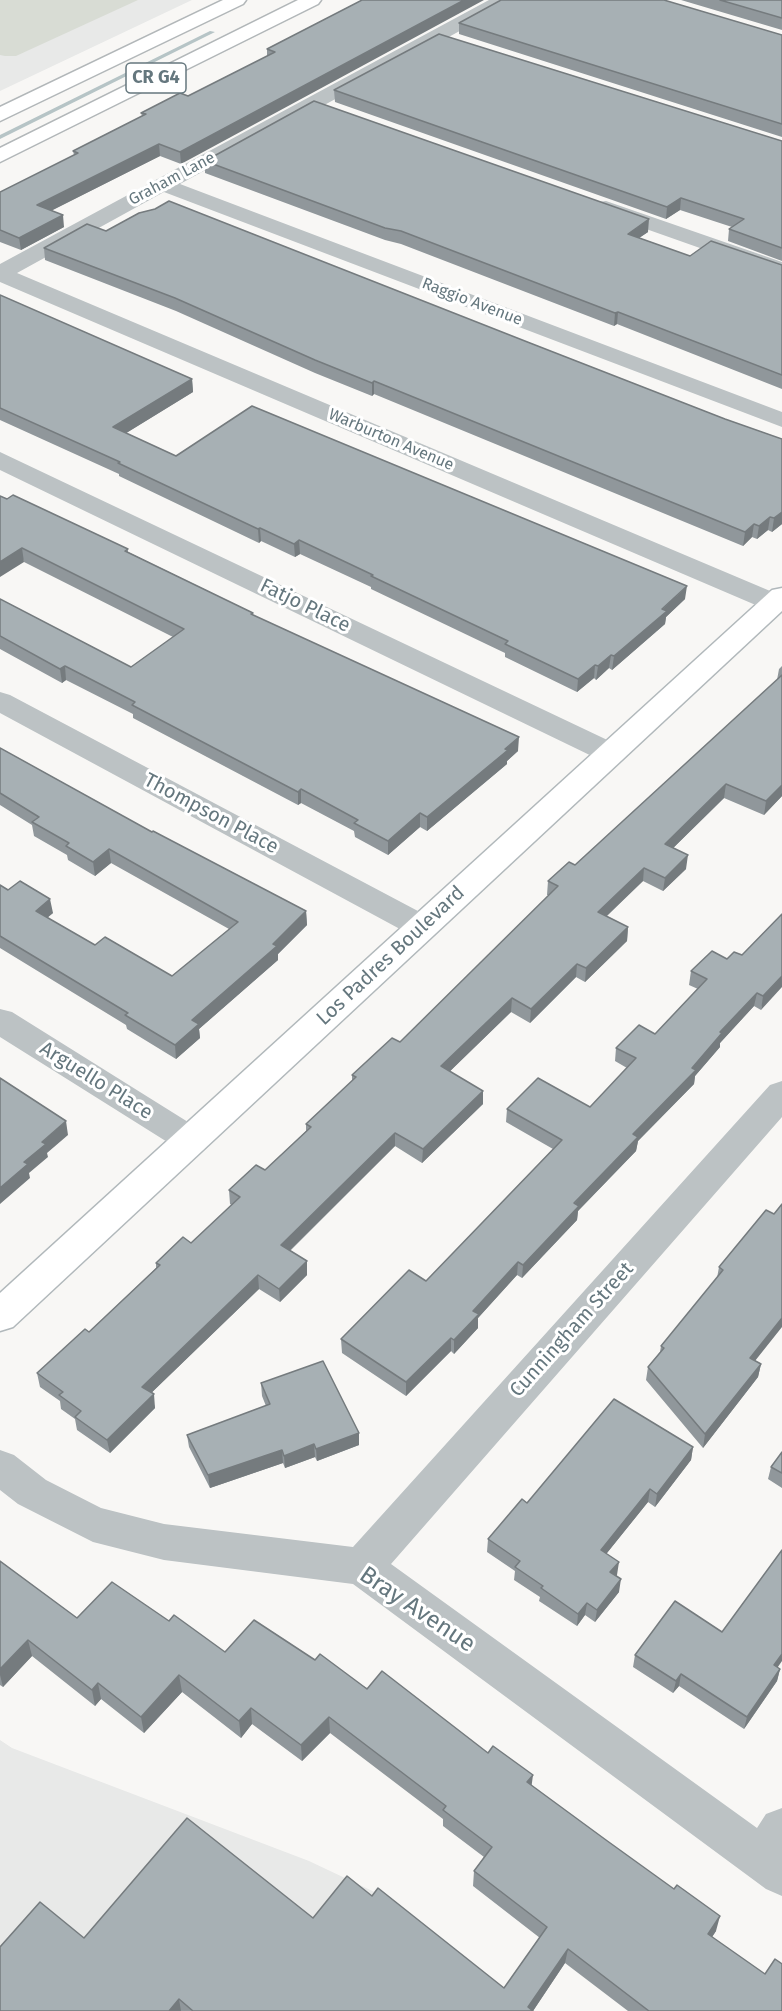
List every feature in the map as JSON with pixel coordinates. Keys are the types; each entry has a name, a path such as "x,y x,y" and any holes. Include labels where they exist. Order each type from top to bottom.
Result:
{"main road":[{"name":"CR G4","path":"0,115 237,0"},
{"name":"CR G4","path":"0,156 312,0"},
{"name":"Los Padres Boulevard","path":"0,1316 610,753 780,601"}],"street":[{"name":"Graham Lane","path":"0,274 504,0"},
{"path":"437,36 467,45"},
{"path":"312,104 339,113"},
{"name":"Raggio Avenue","path":"162,184 782,420"},
{"path":"582,199 782,270"},
{"name":"Warburton Avenue","path":"0,274 780,601"},
{"name":"Fatjo Place","path":"0,460 610,753"},
{"name":"Thompson Place","path":"0,701 422,927"},
{"name":"Arguello Place","path":"0,1021 192,1141"},
{"name":"Cunningham Street","path":"362,1567 782,1094"},
{"name":"Bray Avenue","path":"0,1467 32,1492 93,1524 164,1542 362,1567 775,1854"}],"shaded area":[{"path":"0,0 192,0 0,91"},
{"path":"0,0 138,0 16,56 5,56 0,55"},
{"path":"0,1740 12,1748 309,1861 383,1896 534,2011 0,2011"}],"building":[{"path":"362,0 464,0 180,152 159,144 37,205 63,215 19,238 0,230 0,192 78,153 73,151 146,114 141,113 180,93 188,96 275,52 267,49"},
{"path":"501,0 664,0 782,35 782,124 459,23"},
{"path":"720,0 782,0 782,18"},
{"path":"439,34 782,141 782,248 729,229 744,219 681,198 667,207 334,90"},
{"path":"314,101 649,219 628,234 690,256 711,241 782,265 782,375 401,231 385,228 205,161"},
{"path":"169,201 725,419 782,439 782,512 774,518 770,517 759,526 754,524 745,532 374,381 372,383 315,360 175,298 44,248 87,224 106,231 139,213 155,209"},
{"path":"0,295 192,379 113,427 176,456 252,406 687,586 662,609 667,611 614,656 611,655 598,666 595,665 578,679 505,644 508,641 299,540 294,544 258,529 118,463 120,462 0,408"},
{"path":"13,495 128,549 125,551 253,613 251,614 519,737 505,749 508,750 427,817 420,813 388,841 354,823 358,820 301,789 298,792 132,705 135,702 65,666 60,669 0,636 0,599 131,667 184,629 22,548 0,562 0,496 7,499"},
{"path":"782,675 782,785 766,801 726,784 665,844 688,855 665,878 644,868 598,912 628,927 586,968 577,964 531,1009 512,998 441,1066 483,1091 423,1149 395,1133 281,1245 307,1261 279,1289 258,1275 142,1387 154,1394 107,1440 75,1417 81,1411 59,1395 63,1392 37,1373 85,1329 89,1332 160,1265 156,1263 183,1237 191,1243 240,1197 229,1190 256,1165 265,1170 311,1127 306,1124 356,1077 352,1075 392,1038 400,1042 558,886 548,881 569,862 575,865"},
{"path":"0,748 152,832 306,911 273,944 277,946 192,1020 199,1024 175,1045 125,1015 128,1013 0,936 0,885 8,890 20,881 50,899 36,911 95,945 105,937 172,976 238,922 109,849 93,862 66,846 69,843 32,822 39,817 0,793"},
{"path":"782,914 782,976 763,996 757,993 720,1032 722,1033 692,1068 696,1070 633,1134 638,1137 574,1203 579,1206 523,1265 518,1262 473,1311 479,1314 454,1340 451,1338 406,1382 341,1339 409,1270 426,1281 562,1140 507,1109 538,1078 590,1107 636,1058 616,1048 639,1025 655,1034 707,979 691,971 712,951 727,959 734,952 742,955"},
{"path":"0,1078 66,1121 42,1142 46,1144 24,1162 28,1164 0,1188"},
{"path":"782,1204 782,1318 750,1358 761,1364 705,1434 648,1367 664,1348 661,1346 723,1270 719,1267 766,1210 774,1214"},
{"path":"323,1361 359,1433 316,1449 314,1444 284,1456 282,1450 208,1475 187,1435 270,1404 261,1383"},
{"path":"614,1399 693,1447 657,1494 650,1489 601,1550 619,1562 610,1572 621,1579 597,1610 587,1603 578,1614 515,1567 520,1561 488,1539 522,1499 527,1503"},
{"path":"782,1452 782,1473 771,1467"},
{"path":"782,1550 782,1654 774,1665 780,1669 747,1717 681,1674 676,1681 635,1655 675,1601 722,1632"},
{"path":"0,1561 77,1618 112,1582 169,1621 174,1615 225,1652 254,1620 315,1660 320,1654 367,1689 382,1671 488,1753 493,1746 533,1775 527,1782 606,1840 674,1889 677,1885 720,1916 708,1934 765,1974 775,1959 782,1964 782,2011 649,2011 568,1949 528,2007 533,2011 193,2011 179,1999 169,2011 0,2011 0,1947 40,1902 84,1938 187,1818 313,1918 347,1876 372,1896 378,1888 504,1988 547,1927 474,1871 492,1847 443,1810 446,1806 329,1717 301,1745 251,1708 239,1721 179,1675 141,1717 98,1683 92,1690 28,1640 0,1669"}],"waterway":[{"path":"0,137 212,32"}]}
